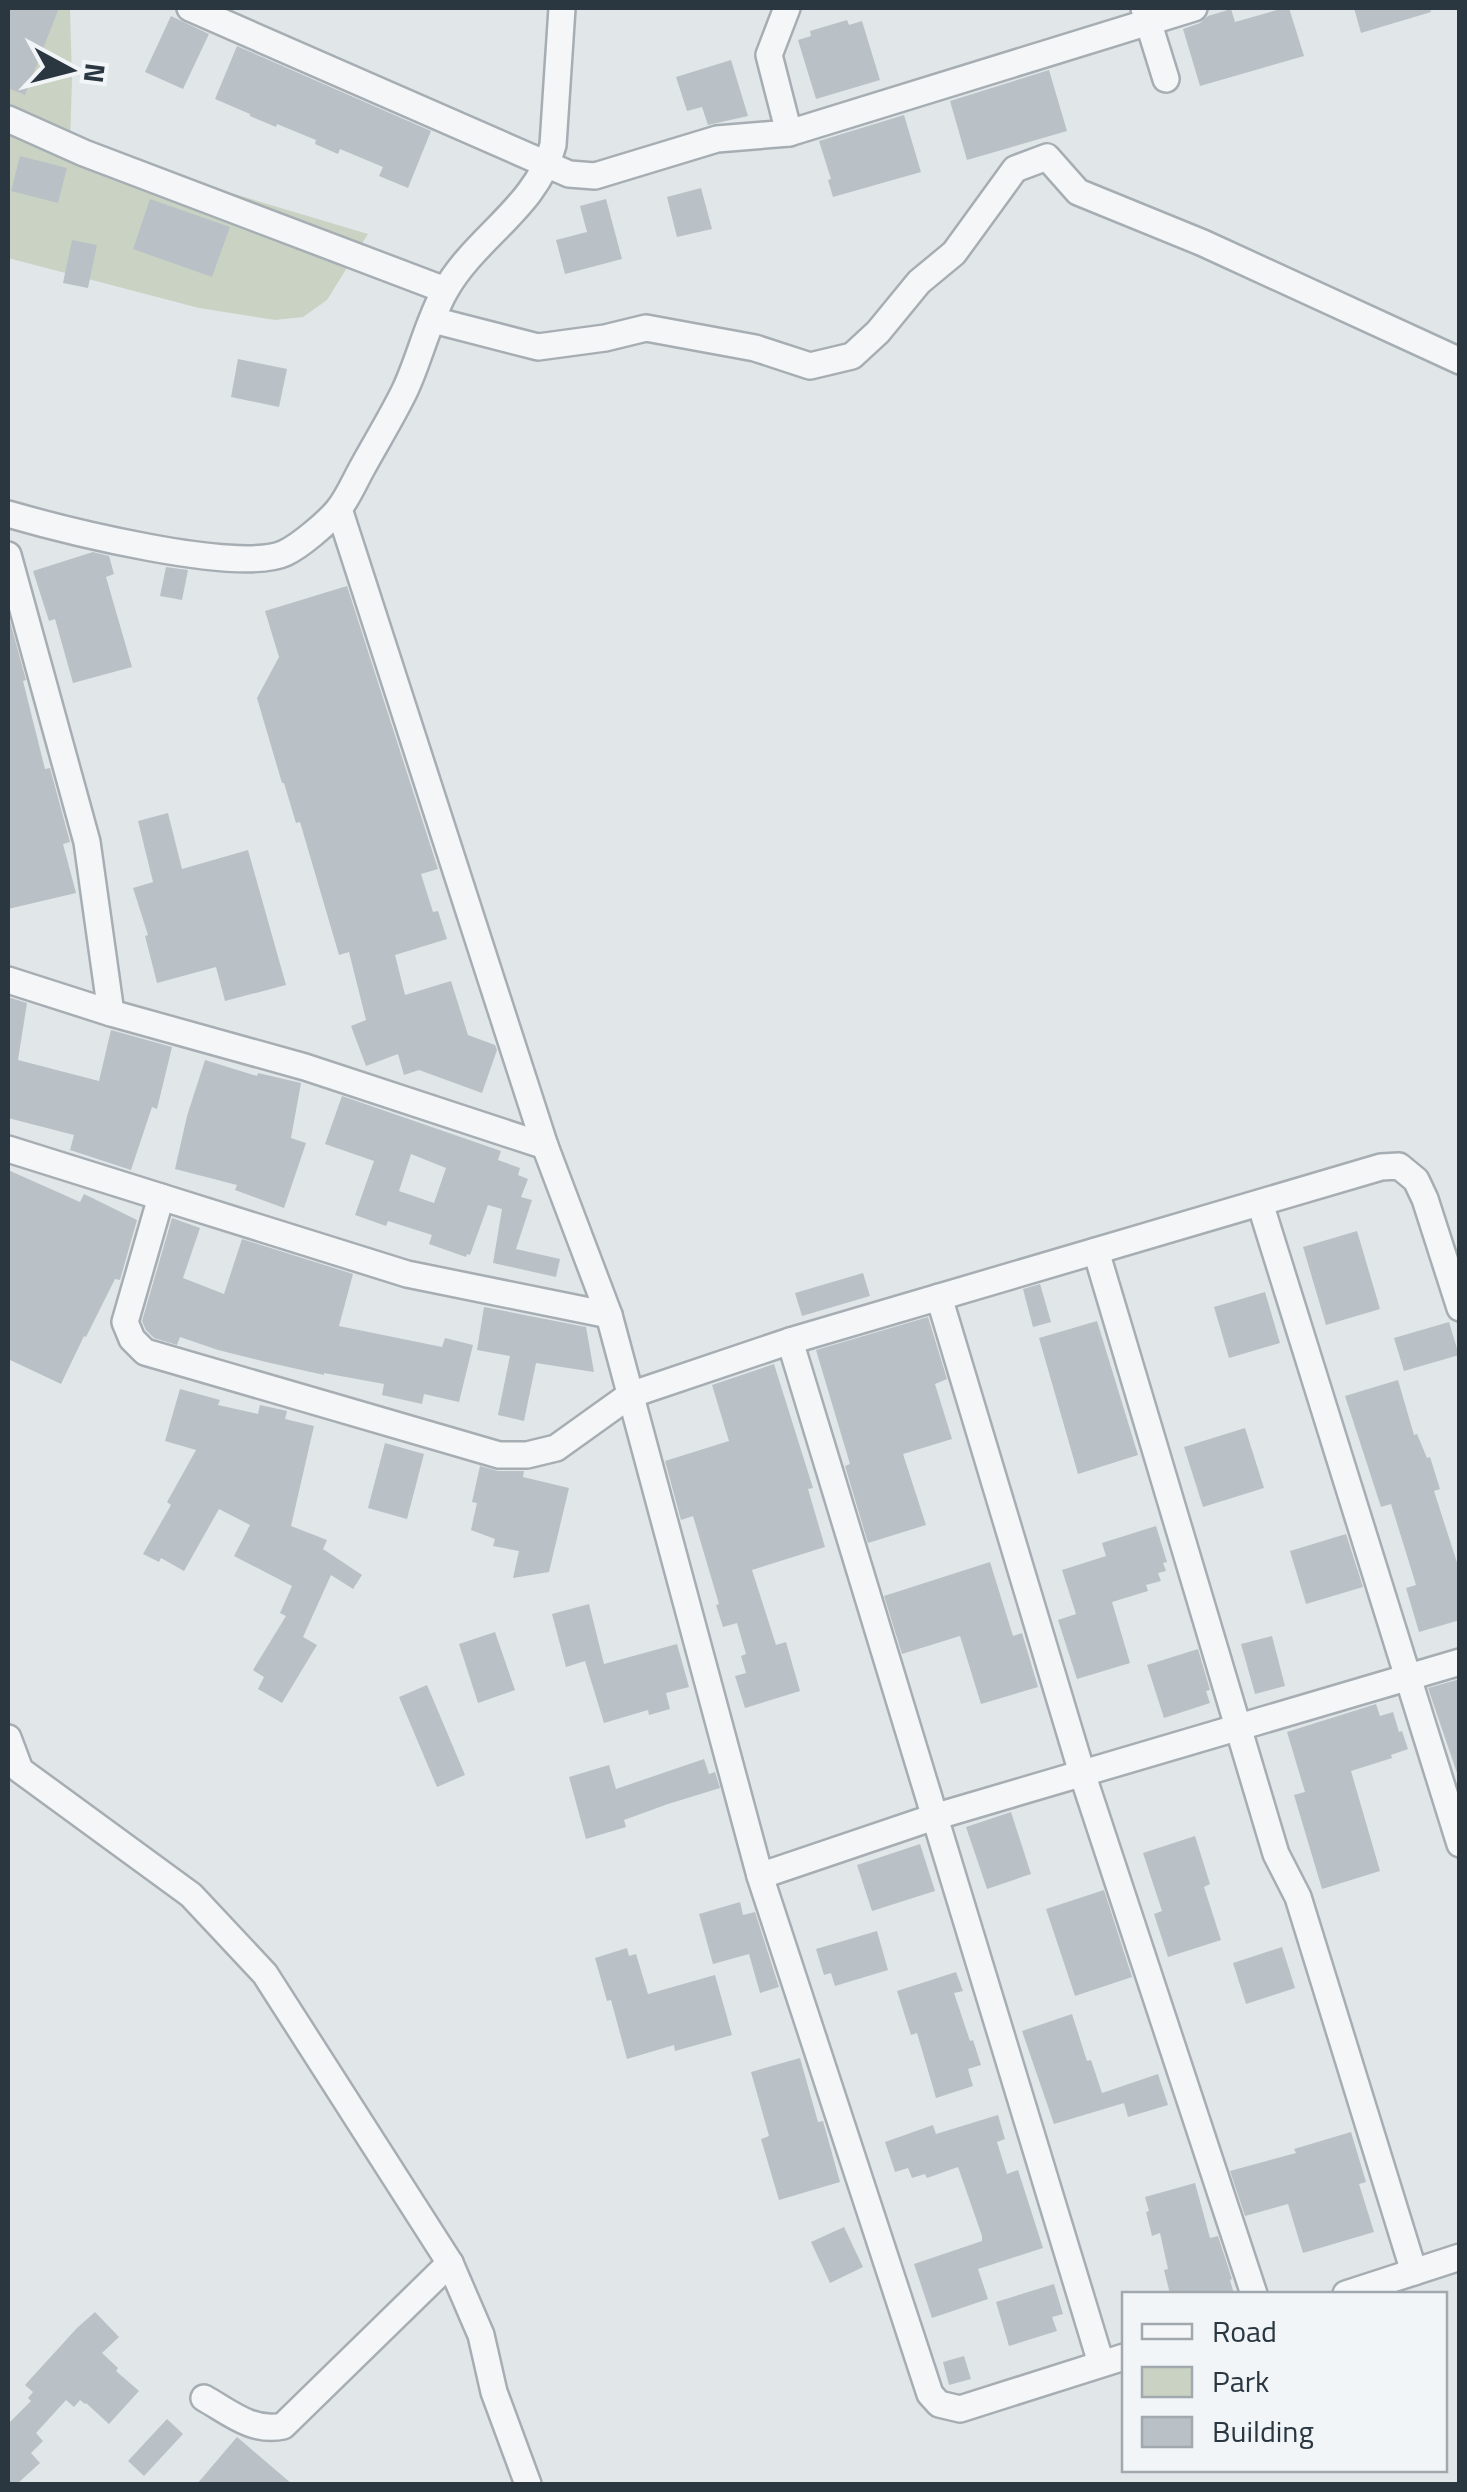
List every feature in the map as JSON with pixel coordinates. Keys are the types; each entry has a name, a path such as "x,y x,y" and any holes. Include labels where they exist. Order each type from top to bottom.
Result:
{"street":[{"path":"190,8 241,19 569,174 595,176 717,139 789,132 1146,14 1194,8"},
{"path":"8,514 98,538 207,556 262,560 284,553 339,509 404,392 446,290 475,251 538,182 548,164 553,145 562,8"},
{"path":"787,8 769,54 789,132"},
{"path":"1146,14 1166,79"},
{"path":"8,119 84,153 446,290"},
{"path":"433,320 538,347 646,328 755,348 810,366 852,356 878,332 919,282 954,253 1014,169 1046,157 1078,192 1203,242 1460,361"},
{"path":"339,509 545,1146 609,1315 760,1876 930,2394 939,2404 960,2408 1112,2360 934,1817 790,1341"},
{"path":"8,554 87,842 111,1013"},
{"path":"8,980 305,1067 545,1146"},
{"path":"8,1149 407,1274 609,1315"},
{"path":"161,1196 125,1322 132,1339 145,1352 500,1455 527,1455 556,1448 630,1395 790,1341 1381,1168 1399,1166 1416,1180 1426,1199 1460,1308"},
{"path":"1260,1203 1460,1844"},
{"path":"1096,1251 1276,1854 1298,1897 1414,2272"},
{"path":"939,1297 1082,1774 1253,2292"},
{"path":"760,1876 934,1817 1460,1662"},
{"path":"8,1738 20,1770 191,1895 265,1974 450,2264 481,2335 494,2392 528,2484"},
{"path":"1352,2292 1460,2258"},
{"path":"204,2398 250,2424 269,2429 283,2426 450,2264"}],"green space":[{"path":"8,8 70,9 70,145 368,234 327,300 303,317 275,320 199,308 8,258"}],"building":[{"path":"8,8 59,8 25,95 8,88"},
{"path":"1289,8 1304,56 1200,86 1183,29 1231,9 1235,22"},
{"path":"1354,8 1430,8 1431,12 1361,33"},
{"path":"171,16 209,34 183,89 145,72"},
{"path":"847,20 849,25 862,21 880,80 816,99 798,40 811,36 810,31"},
{"path":"237,46 431,131 408,188 379,176 383,167 340,149 338,154 315,144 316,140 215,99"},
{"path":"731,60 748,116 708,125 702,107 687,111 676,77"},
{"path":"1049,70 1067,131 967,160 950,101"},
{"path":"904,115 921,172 833,197 819,141"},
{"path":"20,156 67,168 58,203 11,191"},
{"path":"701,188 712,229 677,237 667,197"},
{"path":"150,199 230,227 212,277 133,249"},
{"path":"606,199 622,259 565,274 556,240 587,232 580,206"},
{"path":"72,240 97,245 88,288 63,283"},
{"path":"238,359 287,369 279,407 231,397"},
{"path":"93,552 109,556 114,574 106,577 132,667 73,683 55,619 49,621 33,571"},
{"path":"166,567 188,570 182,600 160,596"},
{"path":"347,586 438,869 421,874 447,939 395,955 405,995 451,981 468,1035 495,1045 497,1050 482,1093 419,1070 404,1075 398,1054 366,1066 351,1026 366,1020 349,952 339,955 300,822 296,823 282,783 257,698 279,657 265,611"},
{"path":"8,614 45,769 50,768 70,842 63,844 76,893 8,909"},
{"path":"168,813 182,869 248,850 286,985 225,1001 216,967 157,983 145,936 148,935 133,888 153,882 138,821"},
{"path":"8,997 27,1003 18,1060 99,1081 111,1030 172,1047 157,1109 152,1107 131,1170 70,1150 74,1135 8,1118"},
{"path":"205,1060 257,1076 258,1073 301,1083 291,1138 306,1143 284,1208 235,1190 237,1185 175,1169"},
{"path":"342,1096 501,1151 498,1160 520,1168 518,1175 528,1179 521,1197 532,1200 516,1249 560,1259 556,1277 493,1263 502,1209 488,1205 466,1257 429,1244 432,1235 355,1215 374,1161 325,1144","holes":["411,1154 446,1168 434,1203 399,1191"]},
{"path":"8,1170 80,1202 84,1194 137,1220 120,1280 115,1279 61,1384 8,1359"},
{"path":"172,1218 200,1228 183,1278 224,1294 242,1239 353,1274 339,1326 442,1347 445,1338 473,1345 459,1402 424,1394 422,1404 382,1395 384,1384 266,1362 180,1337 177,1345 154,1338 142,1321"},
{"path":"1357,1231 1380,1309 1326,1325 1303,1247"},
{"path":"863,1273 870,1296 802,1316 795,1293"},
{"path":"1040,1284 1051,1322 1033,1327 1023,1289"},
{"path":"1265,1292 1280,1343 1229,1358 1214,1307"},
{"path":"484,1307 586,1327 594,1372 536,1363 524,1421 498,1415 510,1356 477,1350"},
{"path":"928,1317 947,1379 935,1384 952,1439 903,1454 926,1525 868,1543 845,1466 850,1464 816,1350"},
{"path":"1097,1321 1138,1455 1078,1474 1039,1338"},
{"path":"1449,1322 1459,1355 1404,1371 1394,1338"},
{"path":"774,1364 813,1488 808,1489 825,1547 752,1570 776,1645 786,1642 800,1691 745,1708 735,1676 746,1673 741,1656 746,1654 737,1623 723,1627 693,1516 681,1520 665,1461 729,1441 712,1385"},
{"path":"1398,1380 1414,1435 1417,1434 1427,1458 1430,1457 1440,1489 1434,1491 1460,1572 1460,1620 1419,1632 1406,1588 1416,1585 1391,1504 1381,1507 1345,1396"},
{"path":"180,1389 220,1400 218,1405 258,1414 260,1405 287,1411 285,1419 314,1426 291,1526 327,1540 323,1549 362,1575 353,1589 331,1575 303,1637 317,1645 282,1703 258,1689 264,1677 253,1670 286,1616 280,1613 292,1586 234,1556 250,1525 219,1509 184,1571 161,1558 159,1562 143,1554 196,1450 165,1441"},
{"path":"1245,1428 1264,1488 1203,1507 1184,1447"},
{"path":"385,1443 424,1454 407,1519 368,1508"},
{"path":"480,1466 524,1471 523,1477 569,1488 549,1572 513,1578 519,1551 493,1546 495,1539 471,1530"},
{"path":"1156,1526 1167,1562 1163,1563 1166,1571 1158,1573 1161,1581 1146,1585 1148,1591 1112,1602 1130,1663 1077,1679 1058,1620 1076,1614 1062,1570 1106,1556 1102,1543"},
{"path":"1346,1534 1363,1587 1306,1604 1290,1551"},
{"path":"990,1562 1013,1636 1022,1633 1038,1687 981,1704 960,1636 902,1654 884,1596"},
{"path":"589,1604 604,1664 677,1644 689,1687 666,1693 670,1709 649,1715 648,1710 604,1723 585,1661 566,1667 552,1614"},
{"path":"495,1632 515,1690 478,1703 459,1644"},
{"path":"1272,1636 1285,1686 1255,1694 1241,1644"},
{"path":"1198,1649 1210,1703 1164,1718 1147,1665"},
{"path":"1460,1679 1460,1773 1457,1773 1428,1688"},
{"path":"427,1685 465,1775 437,1787 399,1697"},
{"path":"1376,1704 1380,1716 1393,1712 1408,1749 1351,1771 1380,1871 1322,1889 1294,1795 1305,1792 1287,1732"},
{"path":"704,1759 709,1774 715,1772 720,1788 624,1820 626,1827 586,1839 569,1777 609,1765 616,1789"},
{"path":"1011,1812 1031,1874 987,1889 966,1827"},
{"path":"1195,1836 1210,1884 1204,1887 1221,1940 1168,1957 1154,1914 1162,1911 1143,1853"},
{"path":"920,1844 935,1891 872,1911 857,1865"},
{"path":"1104,1890 1132,1977 1075,1996 1046,1909"},
{"path":"740,1902 743,1915 755,1912 779,1987 760,1993 749,1954 713,1964 699,1914"},
{"path":"877,1931 888,1970 835,1986 831,1973 824,1975 816,1949"},
{"path":"1282,1947 1295,1988 1246,2004 1233,1963"},
{"path":"627,1948 629,1956 636,1954 648,1994 715,1975 732,2035 675,2051 674,2045 627,2059 595,1958"},
{"path":"956,1972 963,1991 954,1993 981,2065 968,2069 973,2086 936,2098 917,2033 911,2035 897,1991"},
{"path":"1072,2014 1102,2093 1158,2074 1168,2105 1128,2117 1124,2103 1054,2124 1022,2031"},
{"path":"800,2058 840,2182 779,2200 761,2139 769,2136 751,2072"},
{"path":"998,2115 1005,2139 997,2142 1007,2174 1018,2170 1043,2248 978,2269 988,2299 932,2318 914,2264 982,2241 982,2236 958,2167 927,2178 925,2174 912,2178 908,2168 895,2172 885,2142 933,2125 936,2134"},
{"path":"1351,2132 1366,2182 1359,2184 1374,2232 1303,2253 1288,2204 1245,2216 1230,2171 1296,2153 1294,2149"},
{"path":"1195,2183 1210,2238 1218,2236 1233,2292 1170,2292 1160,2233 1152,2236 1145,2197"},
{"path":"844,2227 863,2267 830,2283 811,2242"},
{"path":"1054,2284 1063,2314 1052,2317 1057,2331 1009,2346 996,2302"},
{"path":"95,2312 119,2337 102,2353 139,2391 109,2424 86,2403 80,2400 74,2407 66,2400 36,2433 43,2441 31,2453 40,2463 17,2484 8,2484 8,2424 31,2401 28,2398 33,2392 25,2385"},
{"path":"964,2356 971,2379 949,2385 943,2362"},
{"path":"167,2419 183,2434 144,2476 128,2461"},
{"path":"237,2437 292,2484 197,2484"}]}
